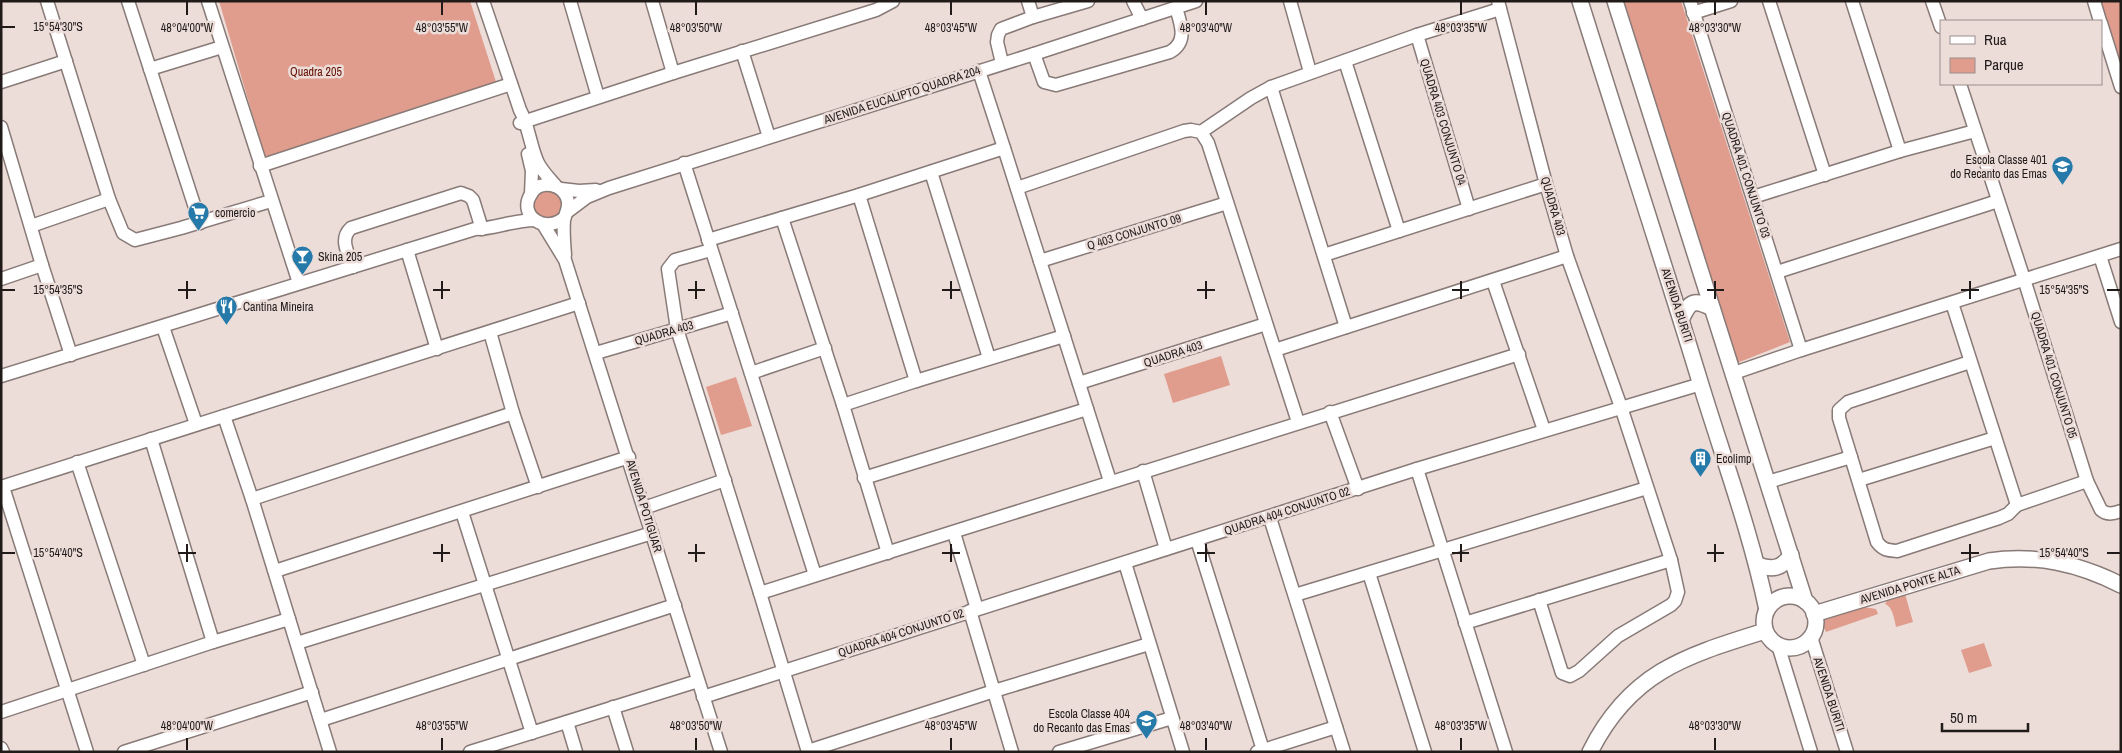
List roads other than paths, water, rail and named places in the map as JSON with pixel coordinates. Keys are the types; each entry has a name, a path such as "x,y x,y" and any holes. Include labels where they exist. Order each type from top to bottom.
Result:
{"main road":[{"name":"AVENIDA BURITI","path":"1580,1 1640,194 1682,318 1758,565 1767,610 1764,623 1765,631"},
{"path":"1615,1 1805,602 1814,614"},
{"path":"1682,318 1688,306 1694,302 1702,302 1712,308"},
{"path":"1758,565 1776,568 1783,565 1791,556"},
{"name":"AVENIDA PONTE ALTA","path":"1814,614 1989,561 2013,558 2066,563 2092,571 2121,585"},
{"path":"1767,610 1774,601 1790,596 1805,602"},
{"name":"AVENIDA BURITI","path":"1778,645 1792,648 1800,646 1810,637 1815,626 1814,614"},
{"path":"1590,752 1600,732 1623,702 1644,682 1680,660 1710,648 1765,631 1770,639 1778,645"}],"street":[{"path":"48,1 109,199 123,233 134,240 200,223 271,201"},
{"path":"128,1 200,223"},
{"path":"208,1 299,284"},
{"name":"AVENIDA POTIGUAR","path":"483,1 538,164 568,200 563,239 565,260 721,752"},
{"path":"570,1 598,97"},
{"path":"652,1 673,72"},
{"path":"522,118 598,97 876,10 893,1"},
{"path":"1028,1 1033,17"},
{"path":"1002,63 997,42 1001,29 1033,17 1088,1"},
{"path":"1133,1 1142,19"},
{"name":"AVENIDA EUCALIPTO QUADRA 204","path":"609,188 1196,1"},
{"path":"1290,1 1310,72"},
{"path":"1692,7 1731,1"},
{"path":"1769,1 1825,175"},
{"path":"1852,1 1900,151"},
{"path":"1932,1 1940,24"},
{"path":"2094,1 2099,20"},
{"path":"1017,188 1184,132 1191,130 1201,132 1251,98 1271,87 1499,5"},
{"name":"QUADRA 403","path":"1499,5 1567,256 1621,407 1671,560 1678,592 1675,601 1618,636 1580,671 1570,676 1562,673 1539,600"},
{"name":"QUADRA 401 CONJUNTO 03","path":"1692,7 1801,350"},
{"path":"1034,54 1044,82 1056,85 1170,52 1177,48 1182,38 1182,29 1176,8"},
{"path":"2102,28 2121,87"},
{"name":"QUADRA 403 CONJUNTO 04","path":"1417,35 1469,209"},
{"path":"150,69 222,47"},
{"path":"742,51 769,137"},
{"path":"1,82 66,61"},
{"path":"1346,61 1399,231"},
{"path":"979,71 1110,481"},
{"path":"260,166 511,84"},
{"name":"QUADRA 401 CONJUNTO 05","path":"1960,85 2024,279 2087,481 2100,510 2104,513 2117,513"},
{"path":"1271,87 1346,327"},
{"name":"AVENIDA POTIGUAR","path":"522,118 532,171 529,213 539,222 565,260"},
{"path":"1,127 71,355"},
{"path":"1753,197 1900,151 1975,131"},
{"path":"1201,132 1208,143 1298,422"},
{"path":"1004,148 782,218 675,260 668,269 677,329 808,752 994,691 1149,644"},
{"path":"684,163 815,575"},
{"path":"931,172 989,358"},
{"path":"1324,255 1546,184"},
{"path":"479,228 507,216 541,186 586,191 609,188"},
{"path":"1,376 479,228 510,222 555,224 587,197 609,188"},
{"path":"353,267 344,241 346,233 351,228 461,193 473,200 479,228"},
{"path":"858,195 916,380"},
{"path":"30,226 109,199"},
{"path":"1777,272 1998,201"},
{"name":"Q 403 CONJUNTO 09","path":"1040,261 1227,203"},
{"path":"782,218 825,348 888,553"},
{"path":"1734,373 2121,249"},
{"path":"407,250 437,349"},
{"path":"1275,350 1567,256"},
{"path":"2100,256 2121,322"},
{"path":"1,279 42,265"},
{"path":"1493,281 1544,430"},
{"path":"87,752 2,487 579,303"},
{"path":"1952,303 2017,505"},
{"name":"QUADRA 403","path":"596,353 732,313"},
{"name":"QUADRA 403","path":"1079,383 1266,324"},
{"path":"163,327 196,424"},
{"path":"490,332 513,413 538,487"},
{"path":"843,405 916,380 1064,336"},
{"path":"751,372 825,348"},
{"path":"760,593 954,533 1110,481 1519,354"},
{"path":"1970,362 1843,405 1839,410 1839,418 1850,457 1881,547 1897,551 1999,518 2008,514 2017,505 2087,481"},
{"name":"QUADRA 404 CONJUNTO 02","path":"703,697 1166,549 1270,518 1417,469 1701,384"},
{"path":"864,478 1086,409"},
{"path":"1330,412 1358,489"},
{"path":"252,499 513,413"},
{"path":"224,416 275,571 330,752"},
{"path":"1859,480 1995,438"},
{"path":"151,439 213,642"},
{"path":"275,571 629,457"},
{"path":"1768,482 1850,457"},
{"path":"77,462 144,665"},
{"path":"1417,469 1506,752"},
{"path":"1143,471 1166,549"},
{"path":"644,508 725,480"},
{"path":"1295,595 1647,488"},
{"path":"462,512 532,733"},
{"path":"1270,518 1344,752"},
{"path":"297,643 652,533"},
{"path":"954,533 994,691 1012,752"},
{"path":"1198,540 1260,751 1336,727"},
{"path":"1465,623 1671,560"},
{"path":"1125,563 1183,752"},
{"path":"1369,573 1425,752"},
{"path":"321,720 675,605"},
{"path":"1,712 289,619"},
{"name":"AVENIDA BURITI","path":"1810,637 1847,752"},
{"path":"1778,645 1811,752"},
{"path":"470,752 490,749 532,733 698,680"},
{"path":"124,752 312,692"},
{"path":"613,707 627,752"},
{"path":"1059,752 1172,718"},
{"path":"567,722 576,752"}],"place":[{"name":"Escola Classe 401 do Recanto das Emas","path":"2063,186"},
{"name":"comercio","path":"199,232"},
{"name":"Skina 205","path":"302,276"},
{"name":"Cantina Mineira","path":"227,326"},
{"name":"Ecolimp","path":"1700,478"},
{"name":"Escola Classe 404 do Recanto das Emas","path":"1146,740"}],"park label":[{"name":"Quadra 205","path":"316,72"}]}
